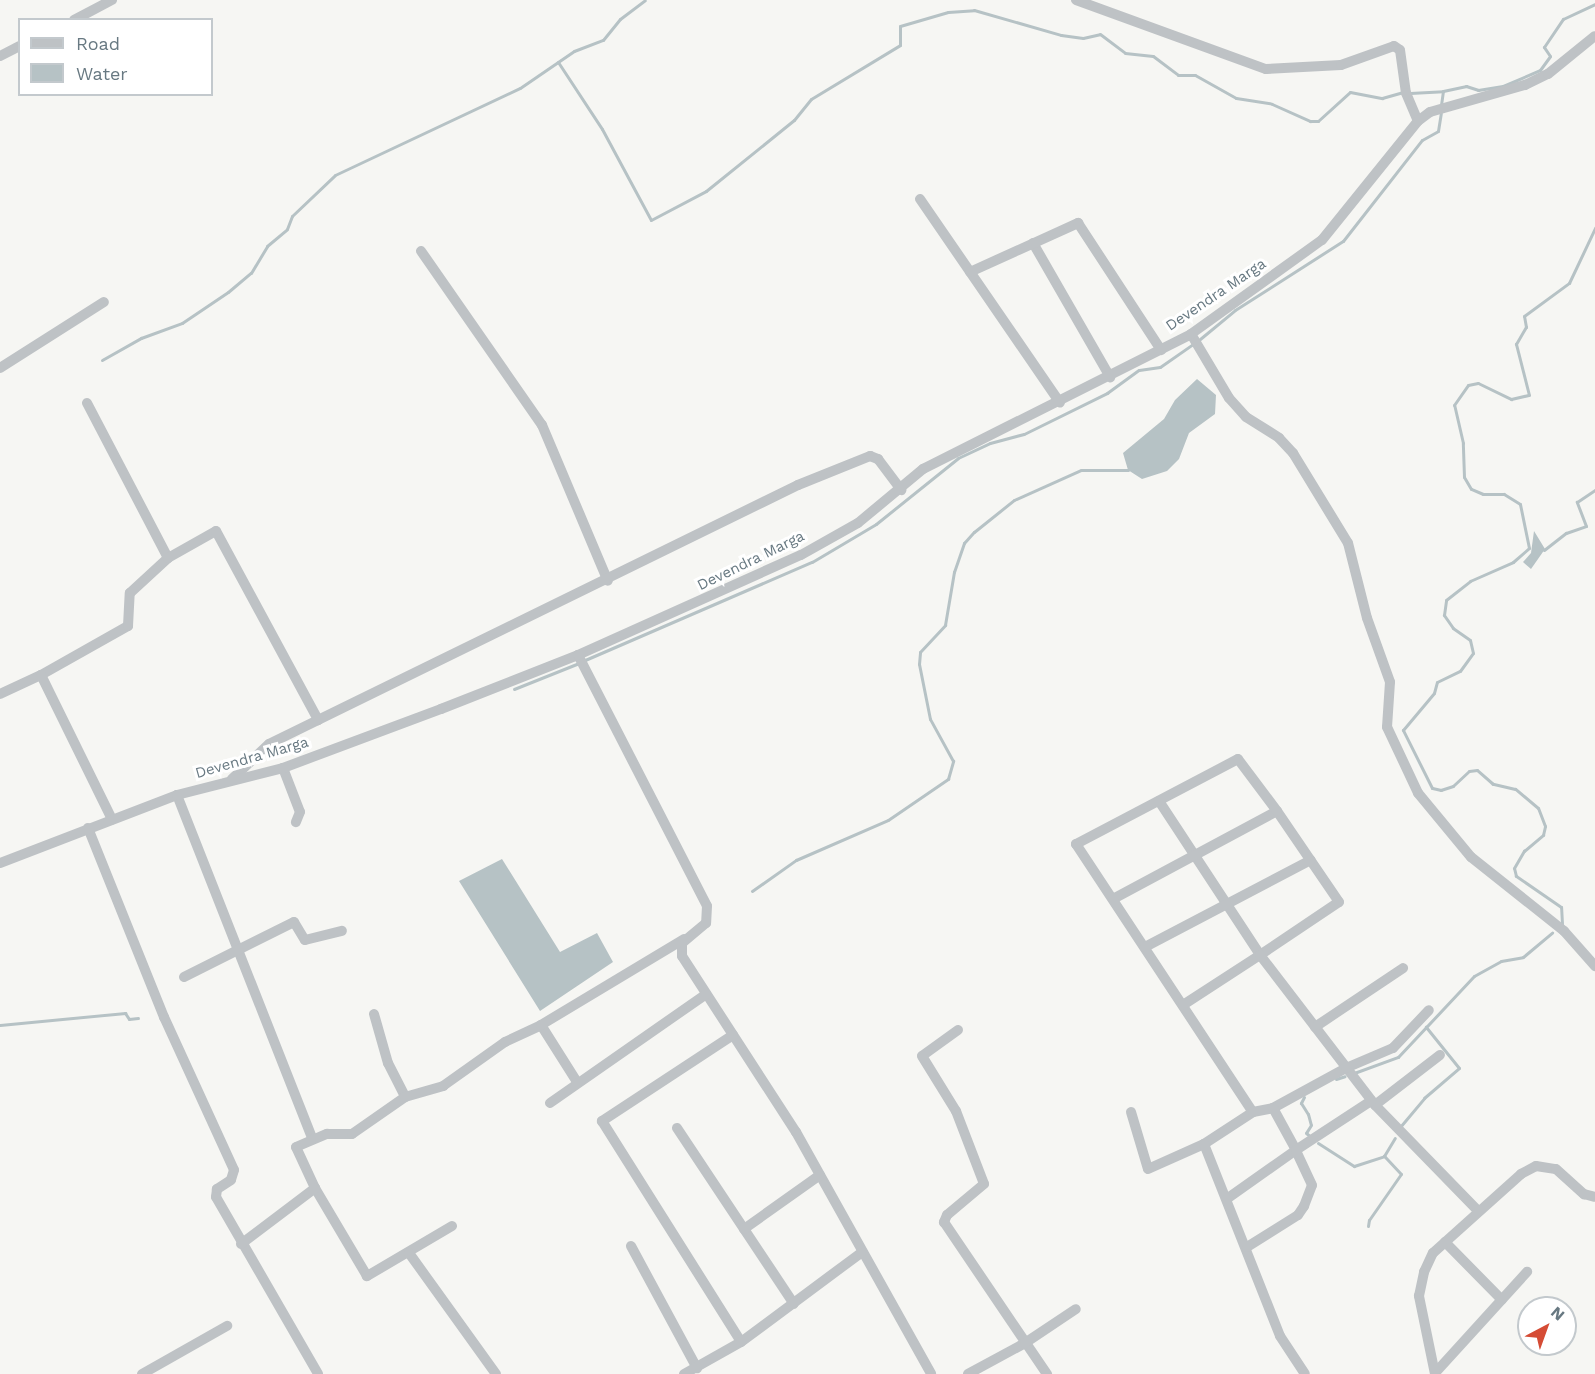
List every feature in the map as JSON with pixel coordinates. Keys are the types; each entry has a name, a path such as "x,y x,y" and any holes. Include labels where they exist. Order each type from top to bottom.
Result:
{"street":[{"path":"78,18 112,0"},
{"path":"1076,0 1266,69 1341,65 1394,46 1400,50 1406,93 1418,121 1430,112 1525,85 1548,74 1595,36"},
{"path":"0,56 18,47"},
{"name":"Devendra Marga","path":"0,863 177,795 283,768 578,655 801,555 858,523 901,490 923,469 961,448 1060,403 1191,334 1322,240 1418,121"},
{"path":"920,199 1060,403"},
{"path":"970,272 1075,224 1081,225 1161,350"},
{"path":"1034,243 1110,376"},
{"path":"421,250 542,425 608,581"},
{"path":"0,368 104,302"},
{"path":"1191,334 1229,398 1246,417 1279,438 1293,453 1348,543 1367,618 1390,681 1387,726 1418,793 1472,857 1564,932 1595,966"},
{"path":"87,403 168,558"},
{"path":"232,780 269,744 527,616 608,581 737,514 866,456 878,459 901,490"},
{"path":"0,694 41,675 128,626 130,593 168,558 216,531 318,720"},
{"path":"452,1226 366,1276 315,1188 296,1147 312,1137 352,1134 405,1097 443,1086 505,1042 541,1025 686,938 705,923 707,906 578,655"},
{"path":"41,675 112,819"},
{"path":"1183,1005 1339,902 1277,811 1238,759 1076,844 1254,1112"},
{"path":"283,768 300,812 296,822"},
{"path":"177,795 312,1137"},
{"path":"1159,801 1192,856 1260,955 1373,1103 1478,1211"},
{"path":"1113,899 1277,811"},
{"path":"87,828 164,1017 234,1170 231,1180 215,1193 241,1244 318,1374"},
{"path":"1145,947 1311,860"},
{"path":"184,977 294,922 305,940 342,931"},
{"path":"686,938 680,951 820,1175 931,1374"},
{"path":"1315,1027 1403,968"},
{"path":"550,1103 706,994"},
{"path":"1131,1112 1148,1169 1204,1144 1254,1112 1272,1108 1346,1068 1393,1048 1429,1010"},
{"path":"374,1014 388,1063 405,1097"},
{"path":"541,1025 577,1082"},
{"path":"958,1030 922,1056 956,1111 984,1184 947,1215 944,1222 1047,1374"},
{"path":"733,1035 602,1121 741,1342"},
{"path":"1228,1198 1296,1150 1373,1103 1440,1055"},
{"path":"1247,1247 1298,1215 1312,1185 1296,1150 1272,1108"},
{"path":"677,1128 794,1304"},
{"path":"1204,1144 1228,1198 1280,1336 1305,1374"},
{"path":"1435,1374 1419,1296 1424,1272 1444,1242 1478,1211 1536,1166 1556,1169 1584,1194 1595,1197"},
{"path":"744,1229 820,1175"},
{"path":"241,1244 315,1188"},
{"path":"1444,1242 1502,1300"},
{"path":"631,1246 697,1368"},
{"path":"684,1374 741,1342 861,1252"},
{"path":"409,1253 496,1374"},
{"path":"1435,1374 1527,1272"},
{"path":"968,1374 1026,1343 1076,1309"},
{"path":"142,1374 227,1326"}],"water":[{"path":"1197,379 1216,395 1215,414 1189,433 1179,459 1167,471 1142,479 1128,470 1123,453 1164,419 1175,400"},
{"path":"1534,531 1545,549 1531,569 1523,562 1531,553"},
{"path":"502,859 560,952 597,933 613,962 540,1011 459,881"}],"waterway":[{"path":"102,360 141,338 182,323 228,292 251,273 267,246 287,229 292,216 335,175 520,88 574,51 603,40 620,19 645,0"},
{"path":"1410,93 1443,91 1466,86 1478,90 1503,86 1540,70 1550,56 1544,47 1563,19 1595,4"},
{"path":"558,62 602,129 651,220 706,191 794,120 811,99 900,45 900,26 948,12 974,10 1061,35 1083,38 1100,34 1125,53 1153,56 1178,75 1195,75 1236,98 1272,104 1310,121 1318,121 1350,92 1382,98 1403,92"},
{"path":"1441,105 1443,91"},
{"path":"1200,339 1235,310 1343,241 1422,140 1438,131 1441,113"},
{"path":"1562,924 1561,907 1516,876 1514,868 1524,851 1543,835 1545,826 1538,808 1515,789 1493,784 1477,770 1469,771 1453,786 1441,790 1432,788 1403,730 1434,693 1437,682 1460,671 1473,653 1470,640 1453,628 1444,615 1446,600 1470,581 1513,562 1529,548 1520,504 1504,494 1483,494 1471,489 1464,477 1463,443 1454,405 1468,385 1478,383 1511,399 1529,395 1516,344 1526,327 1524,316 1569,283 1595,228"},
{"path":"585,660 812,562 876,524 958,458 990,443 1024,434 1107,393 1139,370 1160,367 1193,344"},
{"path":"752,891 796,860 888,820 948,779 953,761 930,719 919,664 920,652 945,625 954,572 964,543 974,532 1014,500 1081,470 1128,470"},
{"path":"1544,550 1566,533 1586,526 1577,502 1595,490"},
{"path":"514,689 579,663"},
{"path":"1354,1073 1398,1057 1474,976 1501,961 1523,957 1552,933"},
{"path":"0,1025 125,1013 129,1019 138,1018"},
{"path":"1400,1127 1424,1098 1459,1068 1426,1027"},
{"path":"1336,1079 1345,1076"},
{"path":"1304,1097 1301,1103 1308,1114 1311,1125 1306,1133 1311,1137"},
{"path":"1368,1226 1369,1220 1401,1174 1384,1156 1395,1138"},
{"path":"1318,1143 1354,1166 1384,1156"}]}
